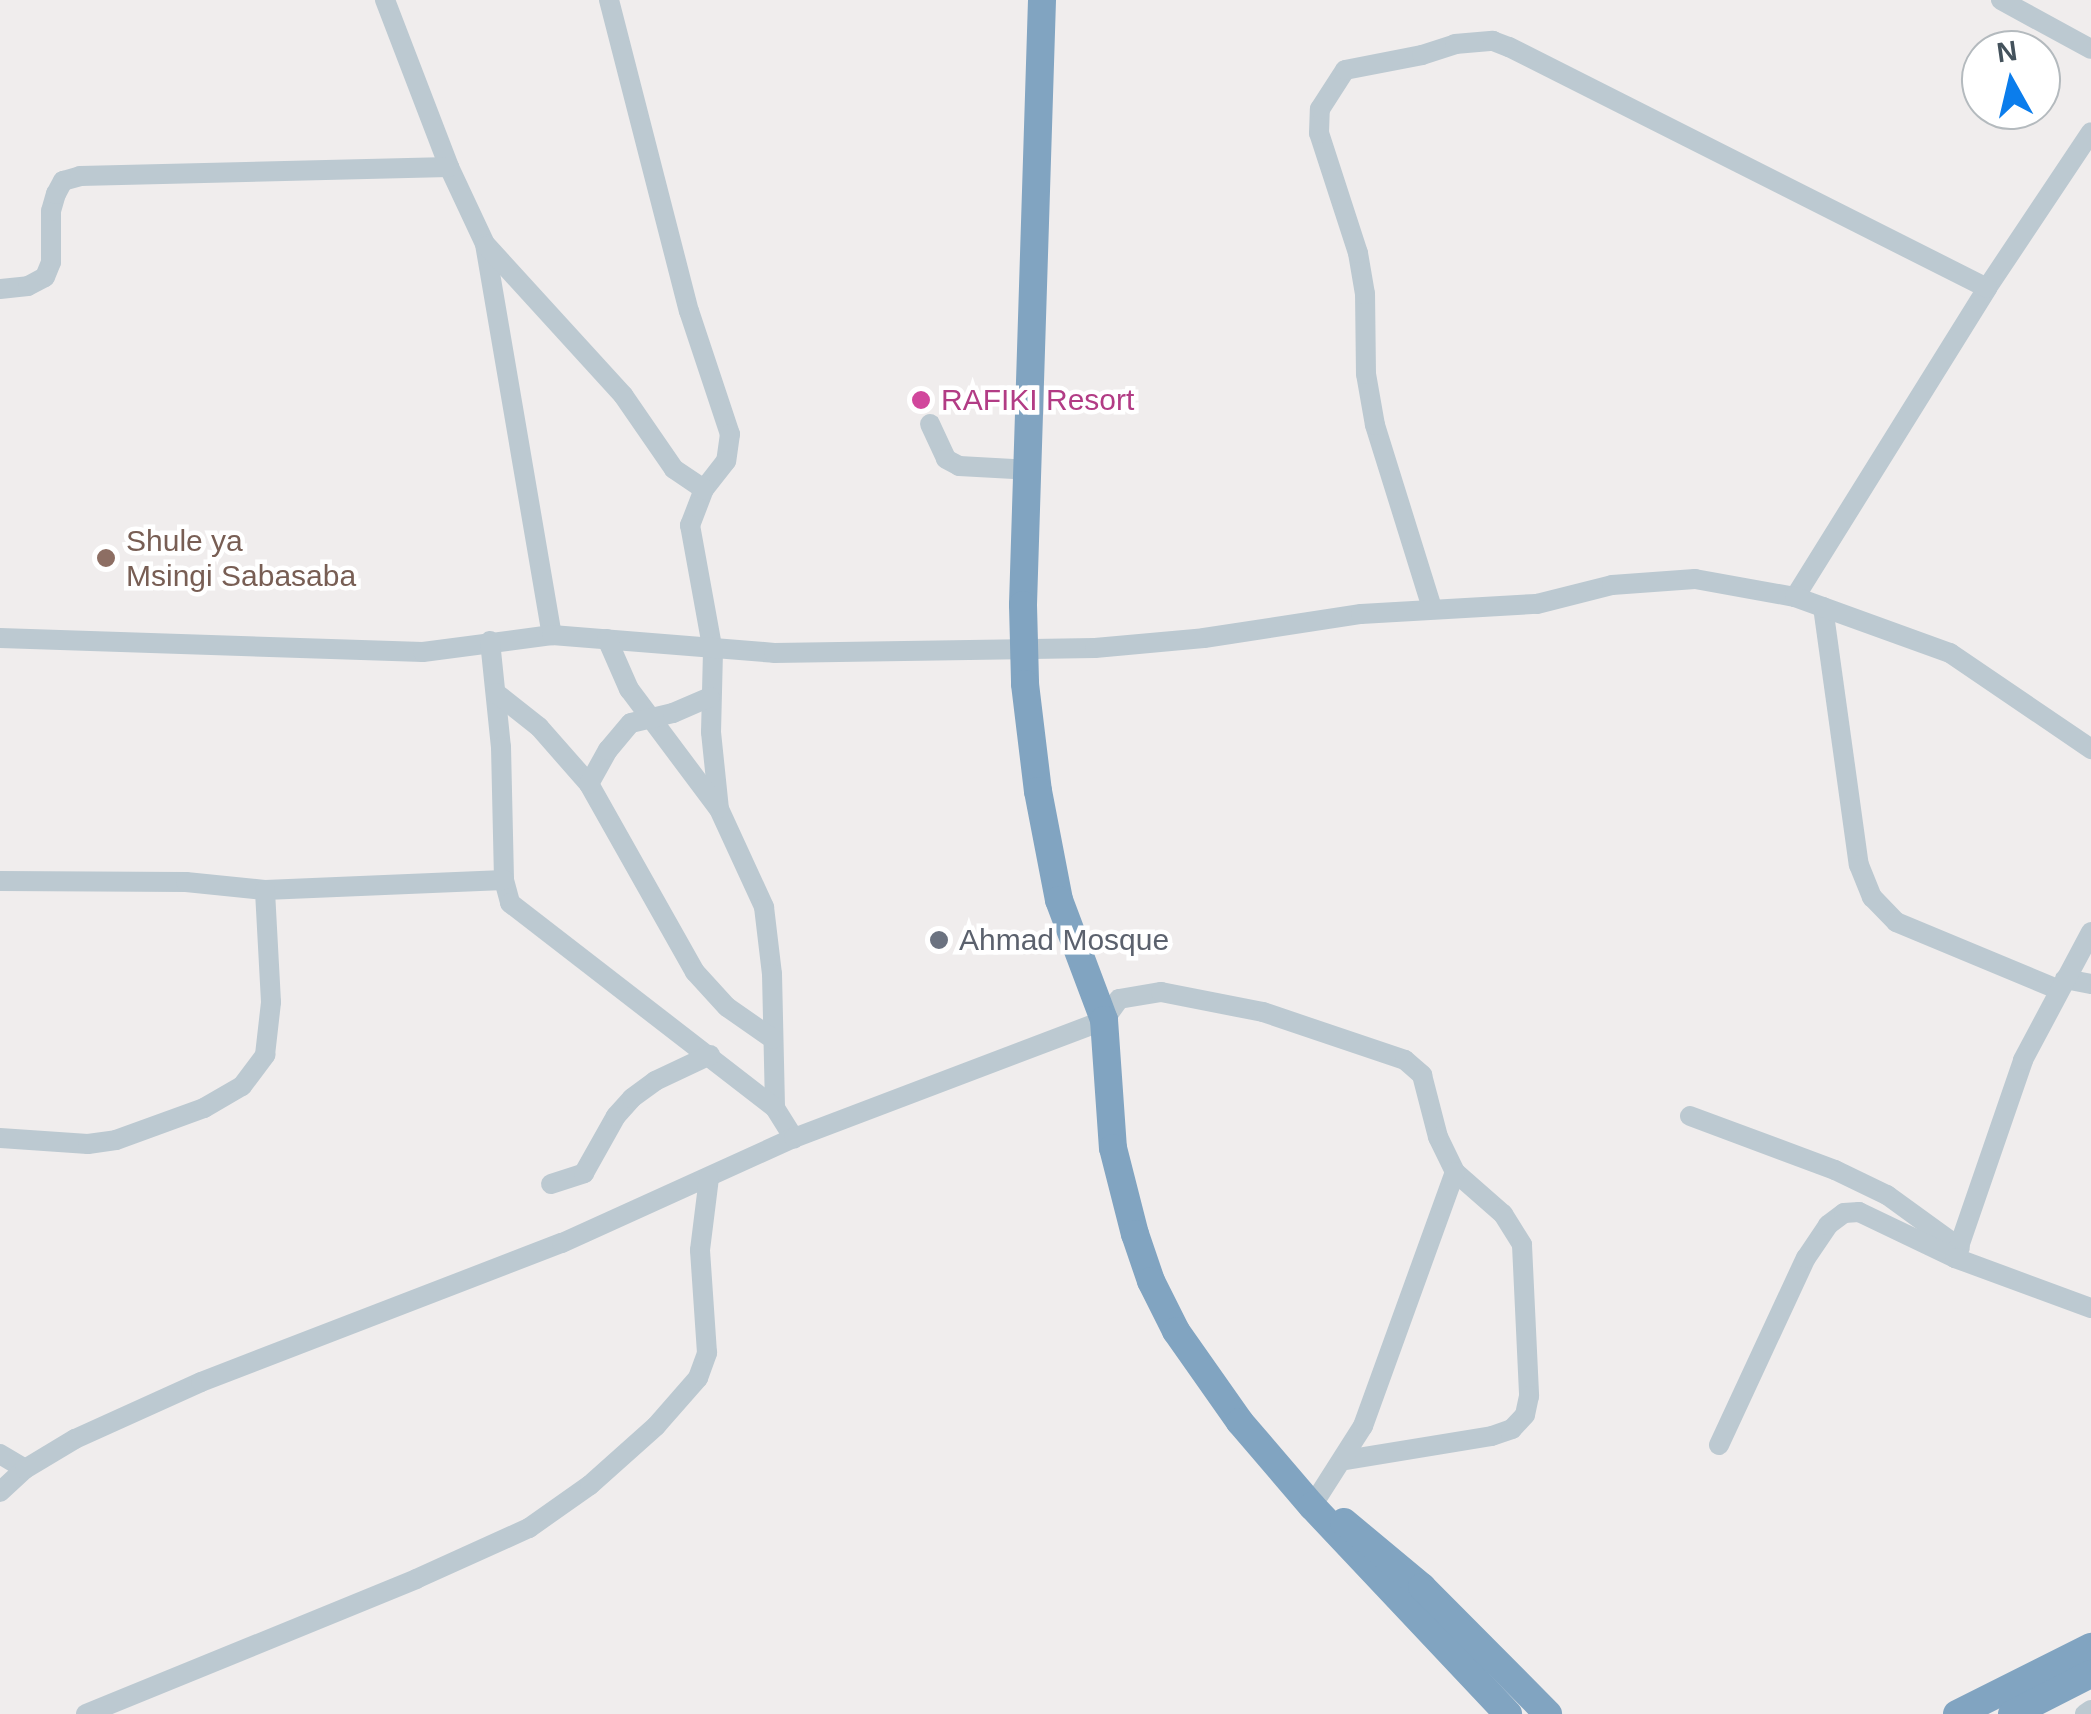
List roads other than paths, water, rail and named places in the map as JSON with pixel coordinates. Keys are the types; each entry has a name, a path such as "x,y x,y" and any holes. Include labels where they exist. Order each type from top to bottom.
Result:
{"highway":[{"path":"1042,0 1024,650 1038,791 1059,900 1104,1020 1114,1148 1151,1281 1176,1331 1240,1422 1312,1506 1508,1714"},
{"path":"1312,1506 1357,1529 1381,1549 1548,1714"},
{"path":"1958,1714 2091,1648"},
{"path":"2012,1714 2091,1674"}],"street":[{"path":"385,0 449,166 485,244 622,395 674,470 704,488"},
{"path":"609,0 689,310 728,423 726,461 704,488 690,525 713,652 710,697 719,809"},
{"path":"2000,0 2091,49"},
{"path":"1432,608 1374,425 1366,374 1365,294 1358,253 1319,133 1320,109 1344,70 1422,56 1455,44 1493,41 1508,46 1987,288"},
{"path":"1794,597 1987,288 2091,132"},
{"path":"0,289 28,286 45,277 51,262 51,211 56,194 63,181 80,176 449,166"},
{"path":"485,244 552,635"},
{"path":"930,424 946,459 959,466 1030,470"},
{"path":"0,638 423,652 552,635 713,652 1024,650 1204,638 1432,608 1537,604 1657,578 1695,579 1794,597 1950,653 2091,749"},
{"path":"1823,607 1859,865 1872,897 1896,922 2062,985 2091,984"},
{"path":"607,640 618,669 648,717 719,809 764,908 771,955 775,1108"},
{"path":"490,641 504,880 510,903 775,1108 794,1138"},
{"path":"496,693 540,727 589,784 695,972 727,1007 773,1039"},
{"path":"589,784 623,730 648,717 672,713 710,697"},
{"path":"0,881 186,882 265,890 504,880"},
{"path":"0,1138 88,1144 116,1140 204,1108 242,1086 265,1055 270,1002 265,890"},
{"path":"1958,1253 2022,1060 2091,932"},
{"path":"0,1492 25,1469 90,1432 200,1382 562,1243 794,1138 1104,1020 1120,998 1138,993 1184,994 1263,1012 1405,1060 1422,1075 1438,1138 1454,1172 1503,1214 1522,1245 1529,1396 1525,1415 1512,1429 1492,1436 1345,1460"},
{"path":"551,1184 584,1173 616,1116 632,1098 678,1068 710,1055"},
{"path":"1690,1116 1870,1186 1958,1253"},
{"path":"1312,1506 1345,1460 1363,1426 1454,1172"},
{"path":"86,1714 529,1528 590,1485 656,1426 698,1378 707,1353 700,1250 708,1178"},
{"path":"1720,1445 1806,1258 1818,1238 1844,1213 1860,1212 2091,1308"},
{"path":"0,1454 25,1469"}],"place":[{"name":"RAFIKI Resort","path":"921,400"},
{"name":"Shule ya Msingi Sabasaba","path":"106,558"},
{"name":"Ahmad Mosque","path":"939,940"}]}
